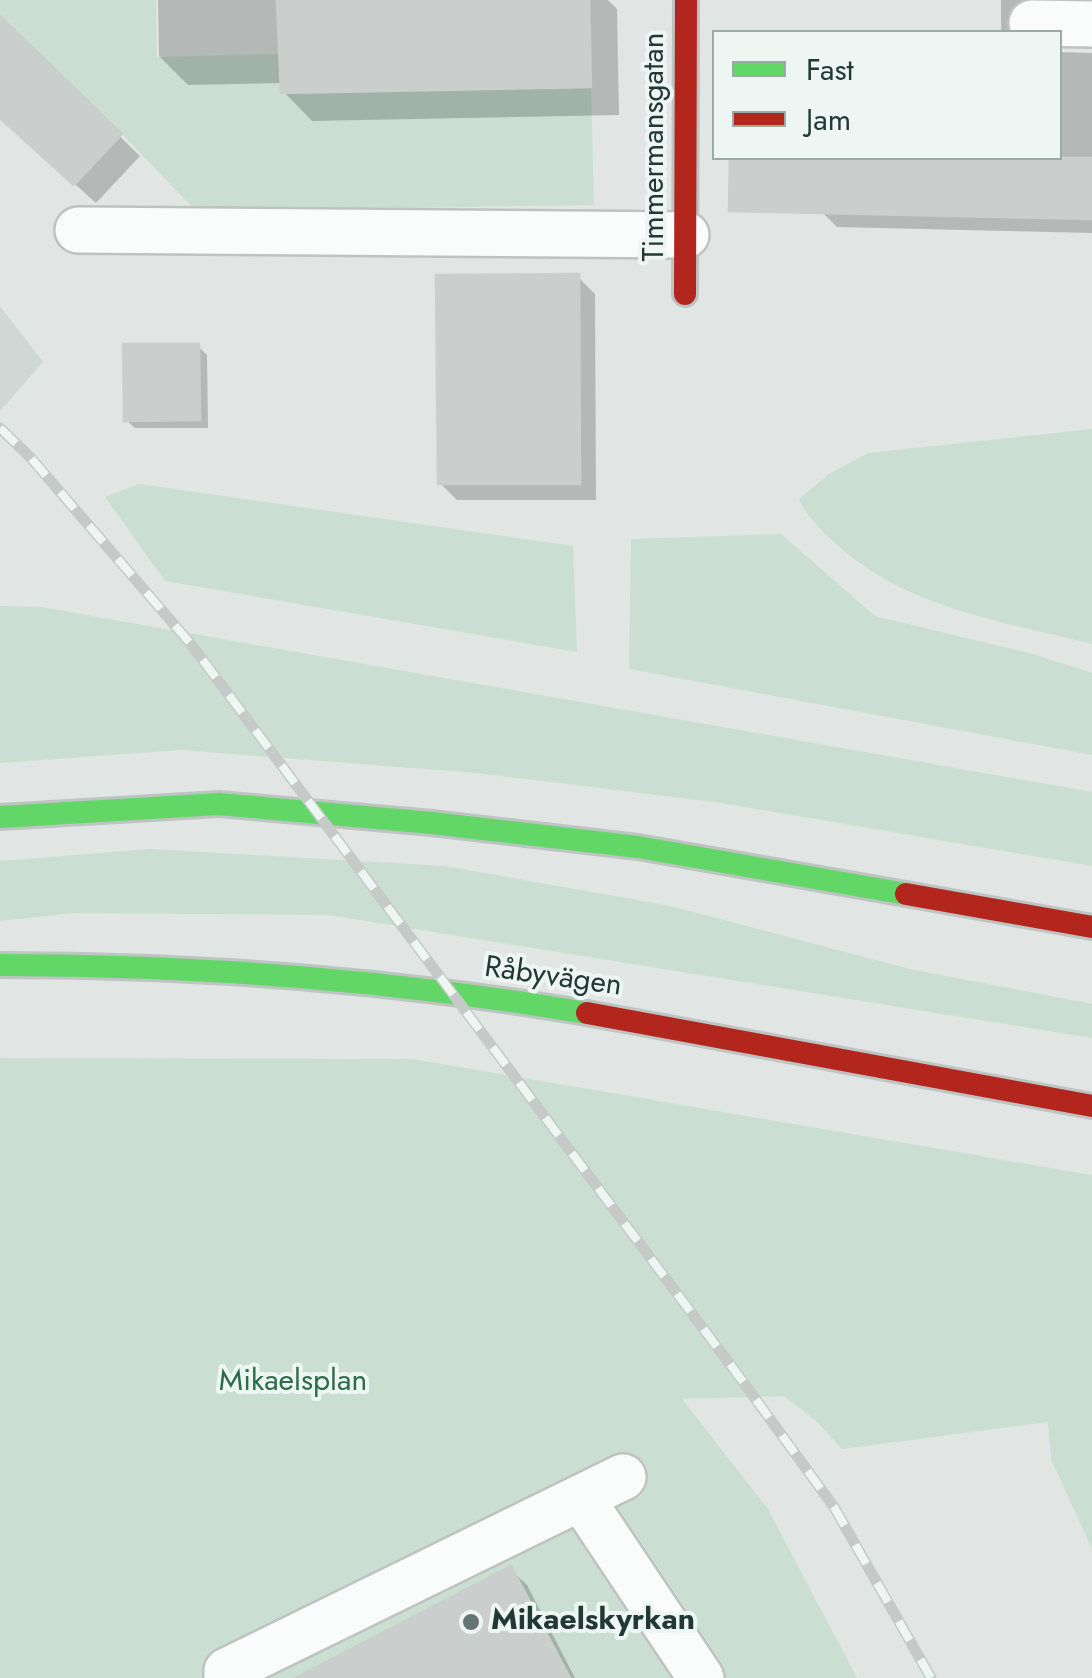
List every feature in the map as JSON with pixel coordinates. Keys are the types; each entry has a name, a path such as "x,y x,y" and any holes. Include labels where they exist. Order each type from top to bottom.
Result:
{"main road":[{"name":"Timmermansgatan","path":"685,294 686,0"},
{"path":"0,817 219,804 432,823 638,847 1092,927"},
{"name":"Råbyvägen","path":"0,965 179,966 568,1008 1092,1106"}],"lane":[{"path":"1032,23 1092,24"},
{"path":"78,230 686,235"},
{"path":"227,1678 227,1671 623,1477"},
{"path":"581,1498 700,1678"}],"shaded area":[{"path":"0,306 43,362 0,411"}],"green space":[{"path":"0,0 156,0 157,57 279,54 281,93 591,87 594,205 196,211 0,16"},
{"path":"1092,429 1092,644 955,609 891,582 833,541 799,499 829,474 868,453"},
{"path":"139,484 573,546 577,652 165,581 105,497"},
{"path":"781,534 875,616 1033,654 1092,673 1092,755 629,669 631,539"},
{"path":"0,606 41,607 1092,792 1092,866 715,802 476,773 181,750 0,763"},
{"path":"151,849 445,866 671,906 910,969 1092,1004 1092,1038 328,915 74,913 0,921 0,861"},
{"name":"Mikaelsplan","path":"0,1058 413,1059 1092,1175 1092,1549 1051,1459 1048,1422 842,1449 816,1421 784,1396 682,1399 768,1509 857,1678 0,1678"}],"building":[{"path":"277,0 589,0 591,87 281,93"},
{"path":"0,16 122,134 74,185 0,118"},
{"path":"1092,158 1092,219 729,211 730,160"},
{"path":"579,274 580,484 438,484 436,275"},
{"path":"123,344 199,344 200,420 124,421"},
{"name":"Mikaelskyrkan","path":"511,1566 570,1678 295,1678"}],"railway":[{"path":"0,428 30,457 190,643 738,1375 834,1507 931,1678"}],"traffic: fast":[{"path":"0,817 219,804 638,847 906,894"},
{"path":"0,965 148,968 295,977 587,1013"}],"traffic: jam":[{"path":"685,294 686,0"},
{"path":"906,894 1092,927"},
{"path":"587,1013 1092,1106"}],"place":[{"name":"Mikaelskyrkan","path":"471,1622"}]}
